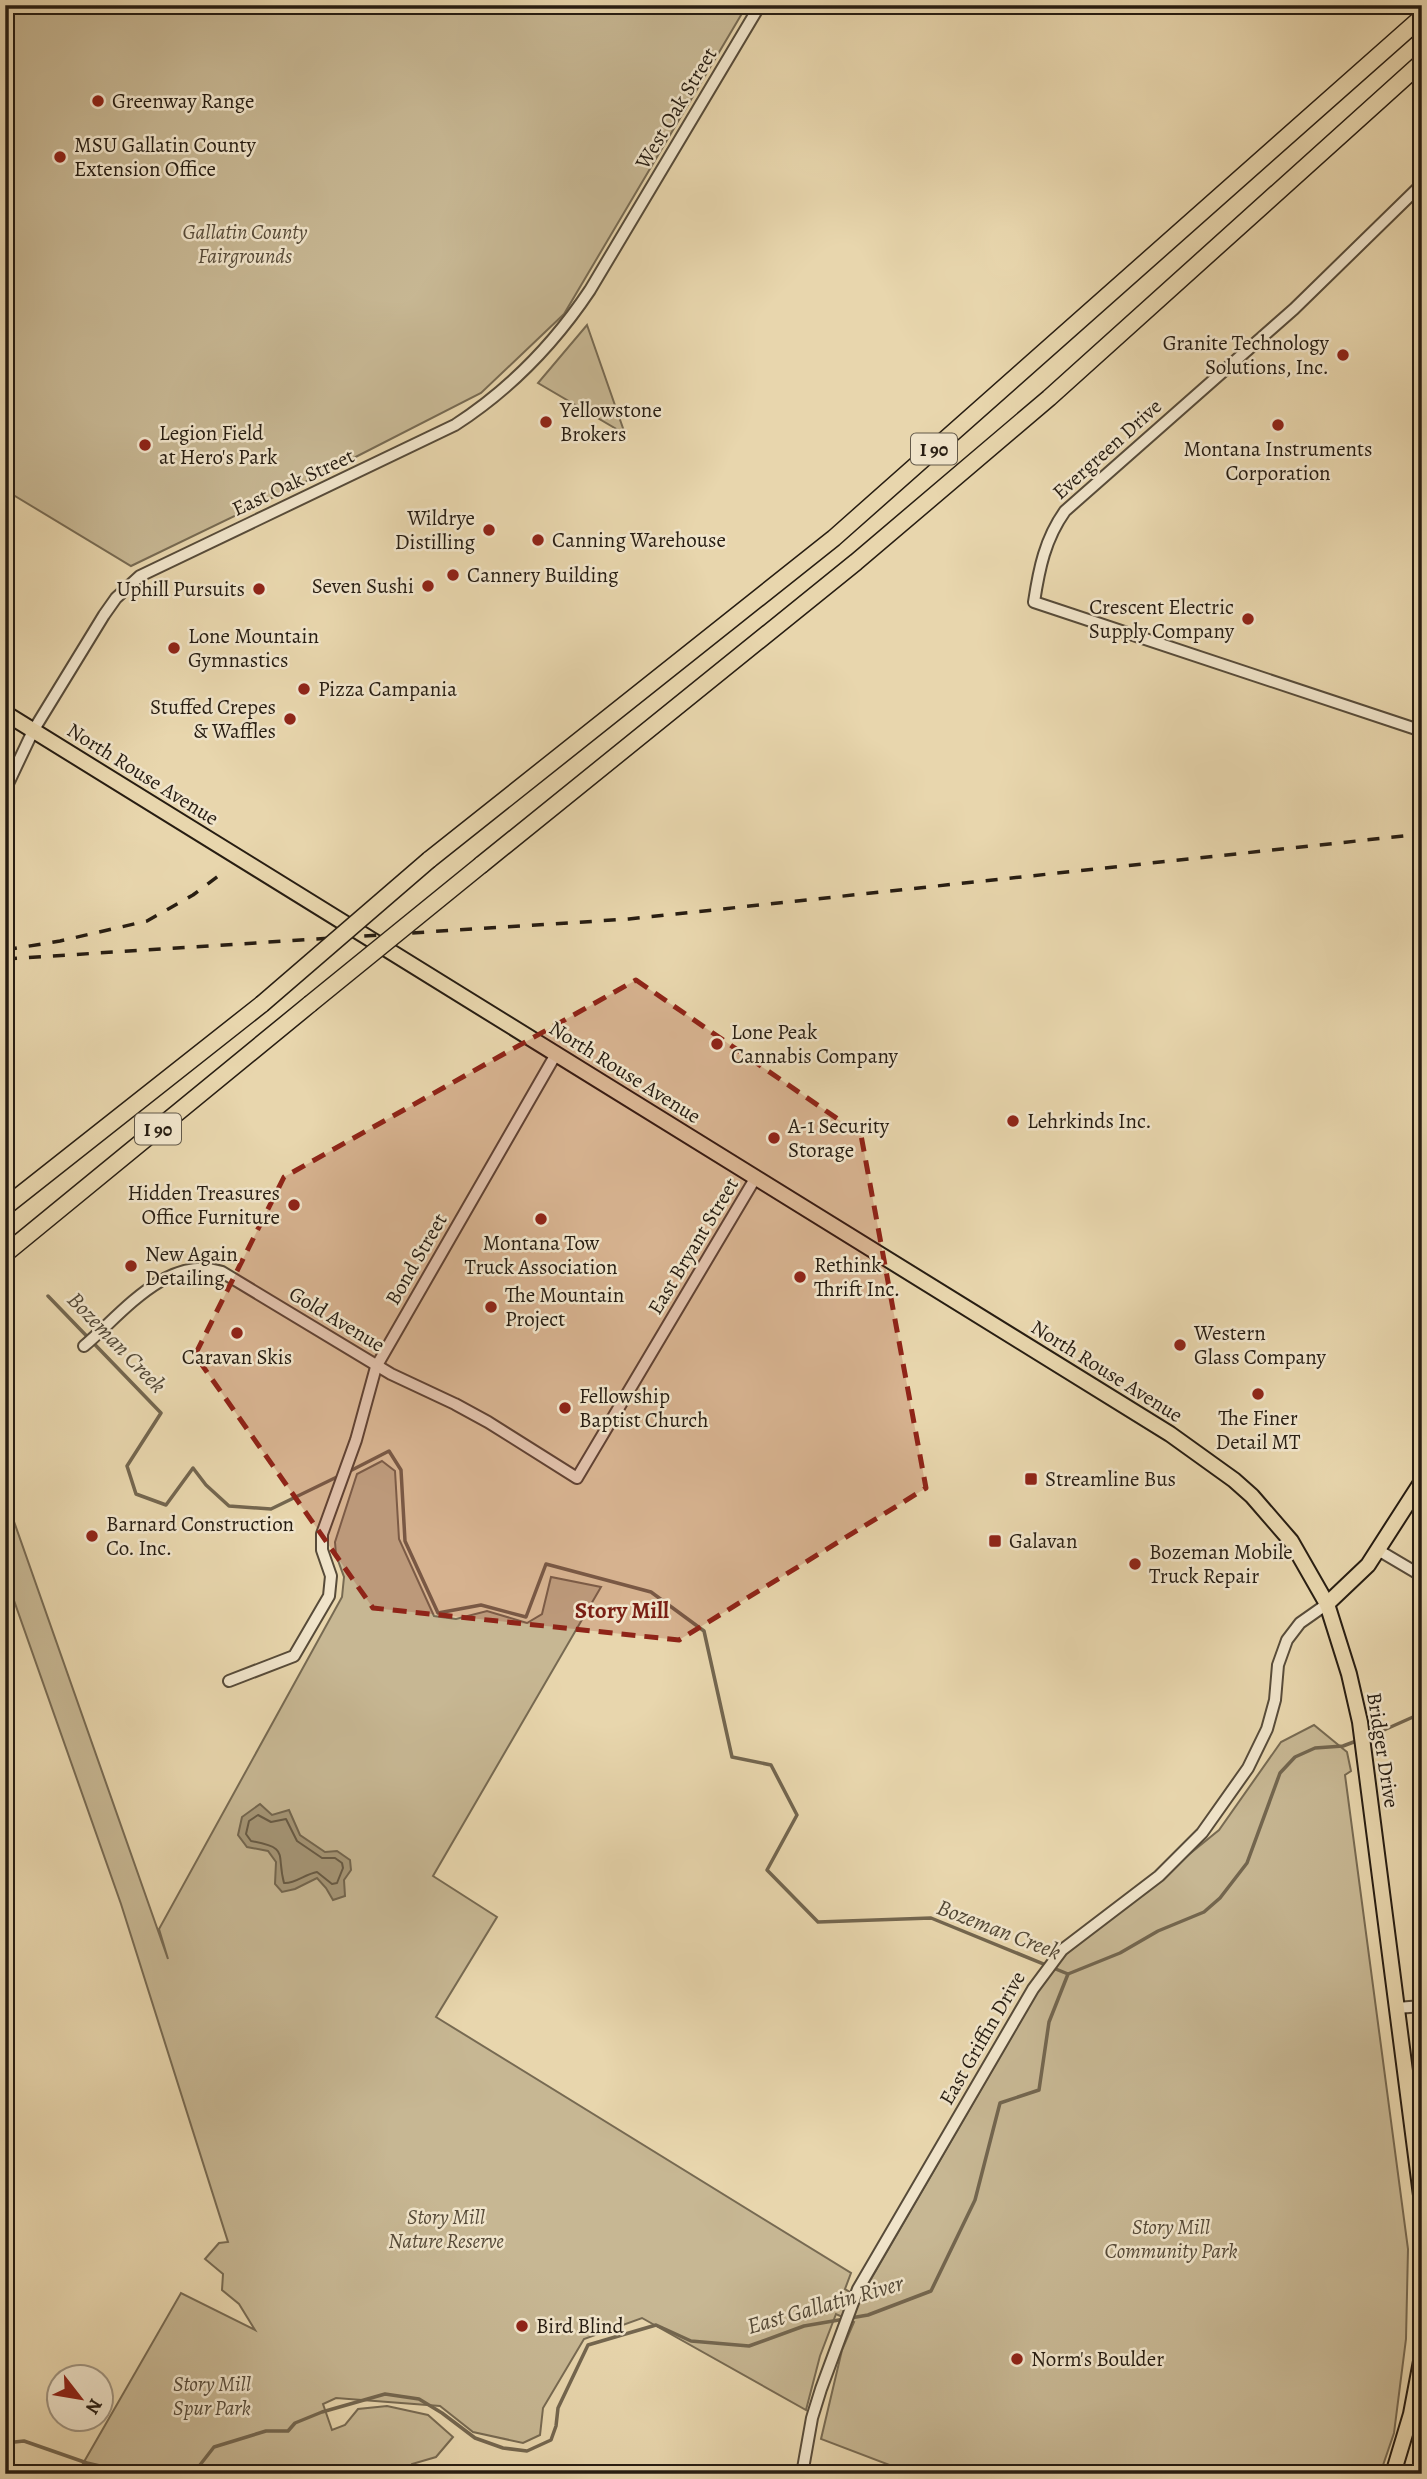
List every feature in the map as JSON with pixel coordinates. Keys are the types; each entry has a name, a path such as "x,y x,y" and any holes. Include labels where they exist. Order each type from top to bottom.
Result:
{"highway":[{"path":"1339,92 1422,7"},
{"name":"I 90","path":"5,1208 262,1004 429,860 834,538 1422,17"},
{"name":"I 90","path":"5,1254 310,1003 856,562 1049,398 1422,62"},
{"path":"1375,105 1422,68"}],"main road":[{"name":"North Rouse Avenue","path":"5,713 1159,1427 1221,1470"},
{"name":"Bridger Drive","path":"1221,1470 1252,1496 1287,1536 1327,1604 1349,1674 1360,1722 1422,2203"},
{"name":"East Griffin Drive","path":"1327,1604 1354,1580 1378,1550 1422,1481"},
{"path":"1393,2474 1416,2416 1422,2356"}],"street":[{"name":"West Oak Street","path":"625,231 760,5"},
{"name":"Evergreen Drive","path":"1422,184 1294,309 1065,510 1046,543 1038,572 1034,603 1422,731"},
{"name":"East Oak Street","path":"5,790 33,731 104,615 130,585 140,576 169,561 426,440 484,406 543,351 568,322 625,231"},
{"name":"Bond Street","path":"229,1681 294,1656 329,1596 331,1576 322,1550 322,1537 377,1365 556,1055"},
{"name":"East Bryant Street","path":"577,1478 756,1177"},
{"name":"Gold Avenue","path":"84,1346 164,1278 188,1269 210,1268 222,1272 377,1365 488,1422 577,1478"},
{"path":"1378,1550 1422,1576"},
{"name":"East Griffin Drive","path":"802,2474 813,2418 851,2305 866,2273 1045,1971 1075,1938 1159,1875 1202,1833 1248,1768 1267,1729 1275,1700 1278,1665 1287,1640 1300,1623 1327,1604"},
{"path":"1397,2008 1422,2006"}],"highlighted area":[{"path":"636,980 861,1135 926,1488 679,1640 373,1608 195,1355 284,1177"}],"green space":[{"name":"Gallatin County Fairgrounds","path":"5,5 747,5 564,314 481,393 131,566 5,490"},
{"path":"587,325 625,434 538,383"},
{"path":"382,1461 395,1471 399,1539 434,1616 456,1619 487,1611 527,1623 542,1614 551,1577 601,1587 433,1876 497,1917 436,2017 851,2273 845,2289 860,2298 1045,1979 1065,1955 1219,1830 1281,1742 1314,1725 1347,1752 1351,1771 1345,1775 1408,2249 1406,2339 1394,2433 1380,2474 913,2474 821,2439 842,2350 854,2322 836,2314 820,2356 806,2410 642,2318 584,2339 543,2408 540,2435 523,2443 473,2432 440,2406 336,2398 323,2404 332,2430 345,2425 358,2409 387,2406 428,2415 453,2437 436,2457 412,2464 410,2474 77,2474 100,2434 116,2434 116,2406 181,2293 255,2330 239,2304 222,2290 223,2274 205,2259 219,2243 228,2242 121,1904 5,1575 5,1496 168,1959 159,1929 342,1597 344,1577 336,1555 335,1542 357,1474"}],"water":[{"path":"260,1804 272,1815 289,1810 300,1835 325,1852 337,1851 350,1860 351,1870 344,1880 345,1896 333,1900 317,1878 282,1892 275,1884 276,1862 268,1851 247,1847 238,1835 242,1817"}],"waterway":[{"name":"Bozeman Creek","path":"48,1296 161,1413 127,1466 136,1494 166,1505 193,1468 206,1485 229,1506 271,1509 341,1475"},
{"name":"Bozeman Creek","path":"348,1472 389,1451 401,1470 405,1541 438,1613 481,1605 526,1617 546,1564 651,1592 704,1631 732,1757 771,1765 797,1815 767,1870 818,1922 931,1918 1068,1974"},
{"name":"East Gallatin River","path":"1366,1738 1422,1713"},
{"name":"East Gallatin River","path":"176,2474 196,2470 214,2447 266,2431 288,2431 295,2423 322,2412 385,2394 419,2399 475,2438 503,2448 527,2451 551,2440 558,2408 588,2345 656,2325 691,2341 749,2346 804,2326 868,2315 931,2291 975,2200 1000,2103 1039,2090 1049,2022 1068,1974 1120,1953 1158,1931 1204,1912 1220,1898 1247,1863 1280,1773 1295,1757 1315,1748 1343,1746 1359,1740"},
{"name":"East Gallatin River","path":"5,2443 24,2441 87,2463 134,2474"}],"railway":[{"path":"5,959 629,919 1422,834"},
{"path":"5,950 60,941 147,921 193,895 225,871"}],"place":[{"name":"Greenway Range","path":"98,101"},
{"name":"MSU Gallatin County Extension Office","path":"60,157"},
{"name":"Granite Technology Solutions, Inc.","path":"1343,355"},
{"name":"Yellowstone Brokers","path":"546,422"},
{"name":"Montana Instruments Corporation","path":"1278,425"},
{"name":"Legion Field at Hero's Park","path":"145,445"},
{"name":"Wildrye Distilling","path":"489,530"},
{"name":"Canning Warehouse","path":"538,540"},
{"name":"Cannery Building","path":"453,575"},
{"name":"Seven Sushi","path":"428,586"},
{"name":"Uphill Pursuits","path":"259,589"},
{"name":"Crescent Electric Supply Company","path":"1248,619"},
{"name":"Lone Mountain Gymnastics","path":"174,648"},
{"name":"Pizza Campania","path":"304,689"},
{"name":"Stuffed Crepes & Waffles","path":"290,719"},
{"name":"Lone Peak Cannabis Company","path":"717,1044"},
{"name":"Lehrkinds Inc.","path":"1013,1121"},
{"name":"A-1 Security Storage","path":"774,1138"},
{"name":"Hidden Treasures Office Furniture","path":"294,1205"},
{"name":"Montana Tow Truck Association","path":"541,1219"},
{"name":"New Again Detailing","path":"131,1266"},
{"name":"Rethink Thrift Inc.","path":"800,1277"},
{"name":"The Mountain Project","path":"491,1307"},
{"name":"Caravan Skis","path":"237,1333"},
{"name":"Western Glass Company","path":"1180,1345"},
{"name":"The Finer Detail MT","path":"1258,1394"},
{"name":"Fellowship Baptist Church","path":"565,1408"},
{"name":"Streamline Bus","path":"1031,1479"},
{"name":"Barnard Construction Co. Inc.","path":"92,1536"},
{"name":"Galavan","path":"995,1541"},
{"name":"Bozeman Mobile Truck Repair","path":"1135,1564"},
{"name":"Bird Blind","path":"522,2326"},
{"name":"Norm's Boulder","path":"1017,2359"}],"district":[{"name":"Story Mill","path":"622,1610"}],"park label":[{"name":"Story Mill Nature Reserve","path":"446,2229"},
{"name":"Story Mill Community Park","path":"1171,2239"},
{"name":"Story Mill Spur Park","path":"212,2396"}]}
